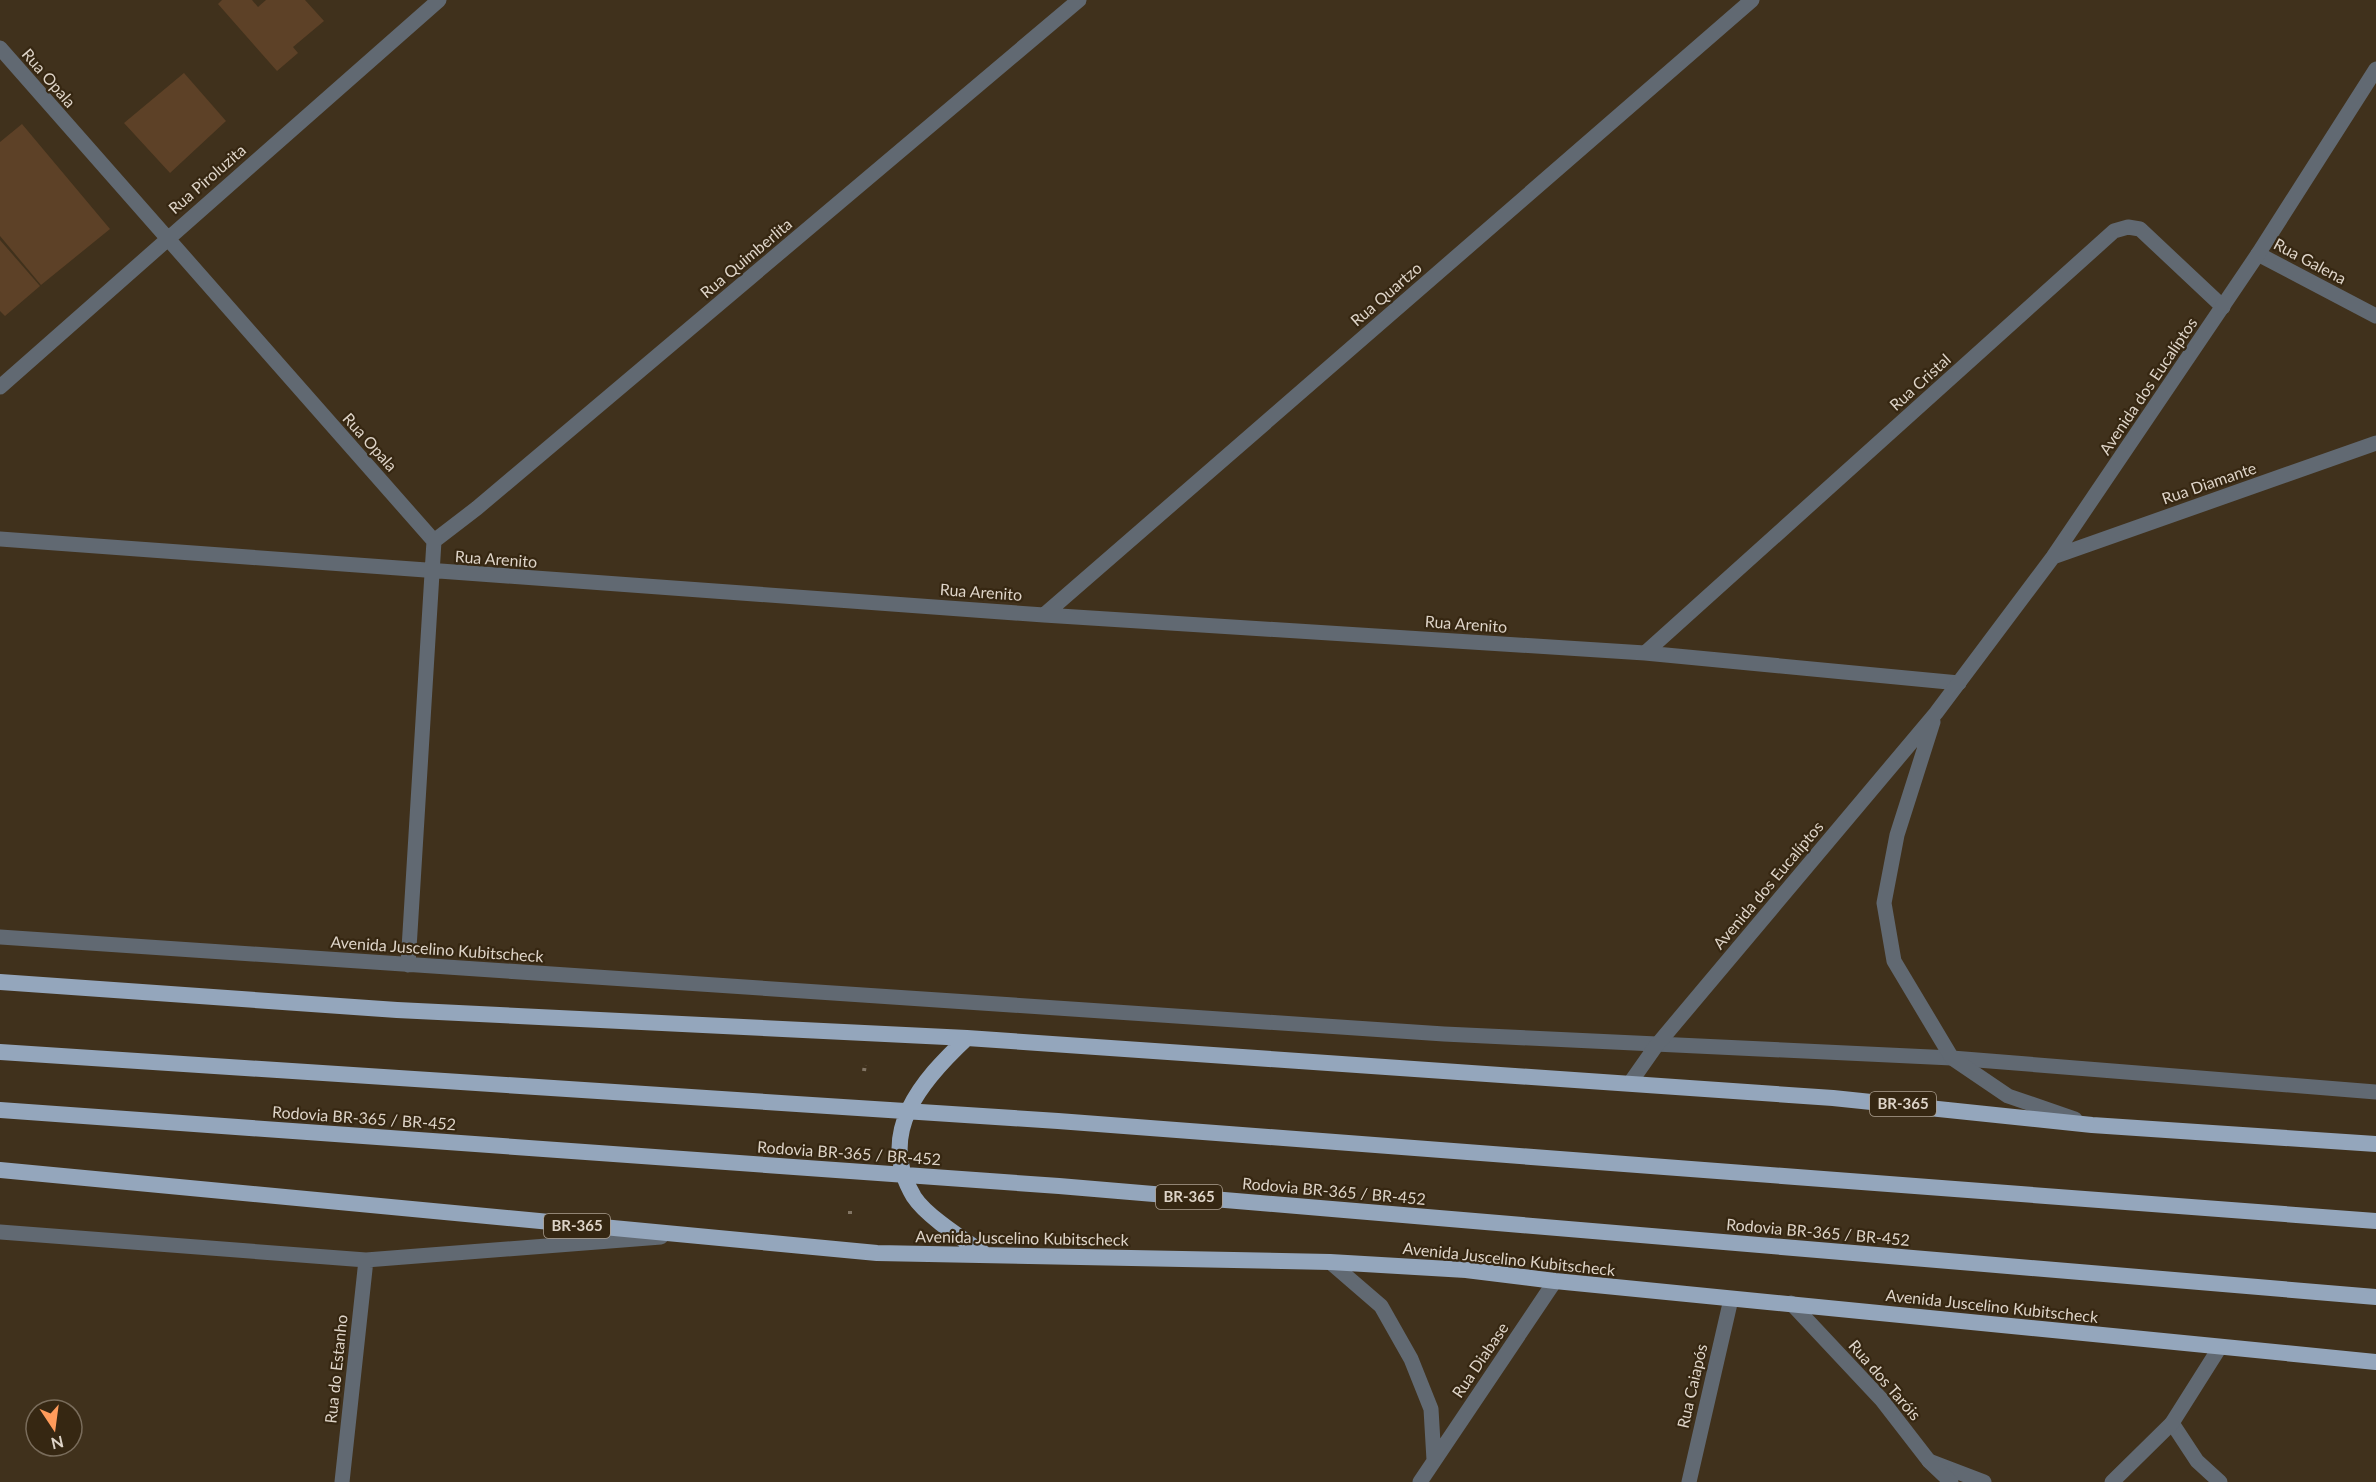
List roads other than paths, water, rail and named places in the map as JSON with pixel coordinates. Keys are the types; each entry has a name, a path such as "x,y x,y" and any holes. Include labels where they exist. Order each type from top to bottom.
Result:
{"highway":[{"name":"BR-365","path":"0,982 397,1010 967,1038 1630,1083 1881,1102 2092,1125 2376,1144"},
{"path":"967,1038 937,1066 914,1097 902,1123 900,1146 904,1175 915,1198 949,1230 986,1256"},
{"path":"0,1052 1058,1120 2376,1221"},
{"name":"Rodovia BR-365 / BR-452","path":"0,1110 1059,1186 2376,1297"},
{"name":"Avenida Juscelino Kubitscheck","path":"0,1170 676,1236 877,1253 1330,1262 1466,1270 1731,1299 1791,1303 2376,1362"}],"street":[{"name":"Rua Piroluzita","path":"0,387 439,0"},
{"name":"Rua Quimberlita","path":"434,541 477,508 1079,0"},
{"name":"Rua Quartzo","path":"1044,615 1752,0"},
{"name":"Rua Opala","path":"0,48 166,240 434,541"},
{"name":"Avenida dos Eucalíptos","path":"1630,1083 1656,1046 1936,713 2053,557 2223,307 2376,69"},
{"name":"Rua Cristal","path":"1645,653 2114,231 2128,227 2140,229 2223,307"},
{"name":"Rua Galena","path":"2258,254 2376,316"},
{"name":"Rua Diamante","path":"2053,557 2376,443"},
{"name":"Rua Arenito","path":"0,539 1044,615 1645,653 1959,683"},
{"path":"408,965 434,541"},
{"name":"Avenida dos Eucalíptos","path":"1936,713 1897,835 1884,903 1894,961 1952,1058 2008,1096 2092,1125"},
{"name":"Avenida Juscelino Kubitscheck","path":"0,937 871,1000 1656,1046 1952,1058 2376,1092"},
{"name":"Avenida Juscelino Kubitscheck","path":"0,1232 366,1260 676,1236"},
{"name":"Rua do Estanho","path":"342,1482 366,1260"},
{"name":"Rua Diabase","path":"1330,1262 1381,1306 1411,1359 1431,1409 1434,1460"},
{"name":"Rua Diabase","path":"1420,1482 1555,1281"},
{"name":"Rua Caiapós","path":"1689,1482 1731,1299"},
{"name":"Rua dos Taróis","path":"1791,1303 1881,1399 1929,1461 1951,1482"},
{"path":"2112,1482 2172,1423 2220,1347"},
{"path":"2172,1423 2197,1461 2220,1482"},
{"path":"1929,1461 1984,1482"}]}
